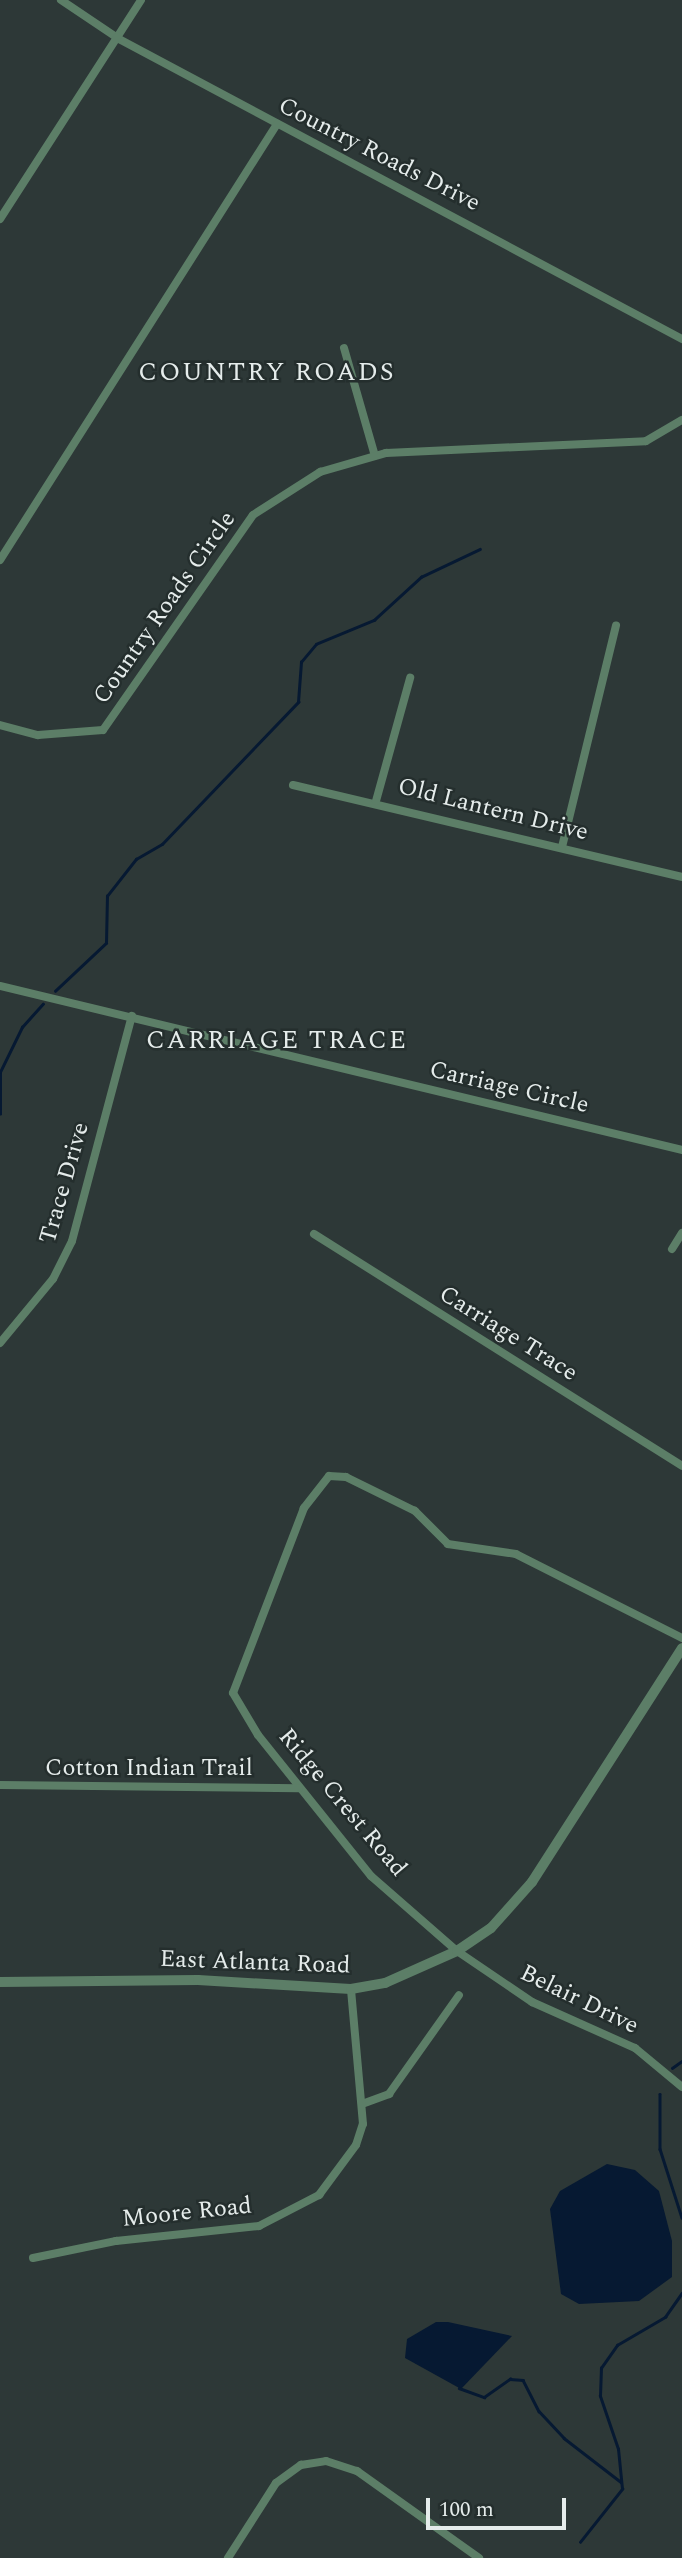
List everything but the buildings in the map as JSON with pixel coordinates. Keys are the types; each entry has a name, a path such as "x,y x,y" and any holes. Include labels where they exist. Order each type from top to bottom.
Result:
{"street":[{"name":"Country Roads Drive","path":"61,0 119,39 682,340"},
{"path":"0,219 119,39 141,0"},
{"path":"0,560 277,124"},
{"path":"344,348 375,456"},
{"name":"Country Roads Circle","path":"0,726 38,735 103,730 253,515 320,472 375,456 646,441 682,420"},
{"path":"562,847 616,626"},
{"path":"376,801 410,678"},
{"name":"Old Lantern Drive","path":"293,785 376,801 682,877"},
{"name":"Carriage Circle","path":"0,986 682,1150"},
{"name":"Trace Drive","path":"0,1343 53,1279 72,1241 132,1016"},
{"path":"672,1249 682,1233"},
{"name":"Carriage Trace","path":"314,1234 682,1466"},
{"name":"Ridge Crest Road","path":"457,1951 372,1876 299,1788 236,1700 233,1679 304,1508 329,1476 346,1478 415,1511 448,1544 516,1554 682,1638"},
{"name":"East Atlanta Road","path":"0,1982 198,1980 351,1989 385,1983 457,1951 491,1928 532,1882 682,1648"},
{"name":"Cotton Indian Trail","path":"0,1785 299,1788"},
{"name":"Belair Drive","path":"457,1951 532,2002 635,2048 682,2087"},
{"name":"Moore Road","path":"33,2258 280,2219 313,2200 338,2172 360,2136 362,2104 351,1989"},
{"path":"362,2104 388,2094 459,1995"},
{"path":"228,2558 276,2483 298,2466 326,2461 357,2471 480,2558"}],"water":[{"path":"607,2164 635,2170 659,2191 672,2241 672,2277 639,2301 579,2304 561,2294 550,2209 560,2191"},
{"path":"436,2322 448,2322 512,2336 461,2389 405,2358 407,2339"}],"waterway":[{"path":"55,991 106,943 107,896 136,859 162,844 298,702 301,662 316,644 374,620 421,577 480,549"},
{"path":"0,1114 0,1072 22,1027 43,1004"},
{"path":"672,2068 682,2061"},
{"path":"660,2094 660,2149 682,2218"},
{"path":"580,2542 622,2489 618,2449 600,2396 601,2368 617,2345 665,2317 682,2293"},
{"path":"459,2388 484,2397 510,2379 523,2380 539,2411 564,2438 621,2482"}],"district":[{"name":"COUNTRY ROADS","path":"267,373"},
{"name":"CARRIAGE TRACE","path":"277,1041"}]}
